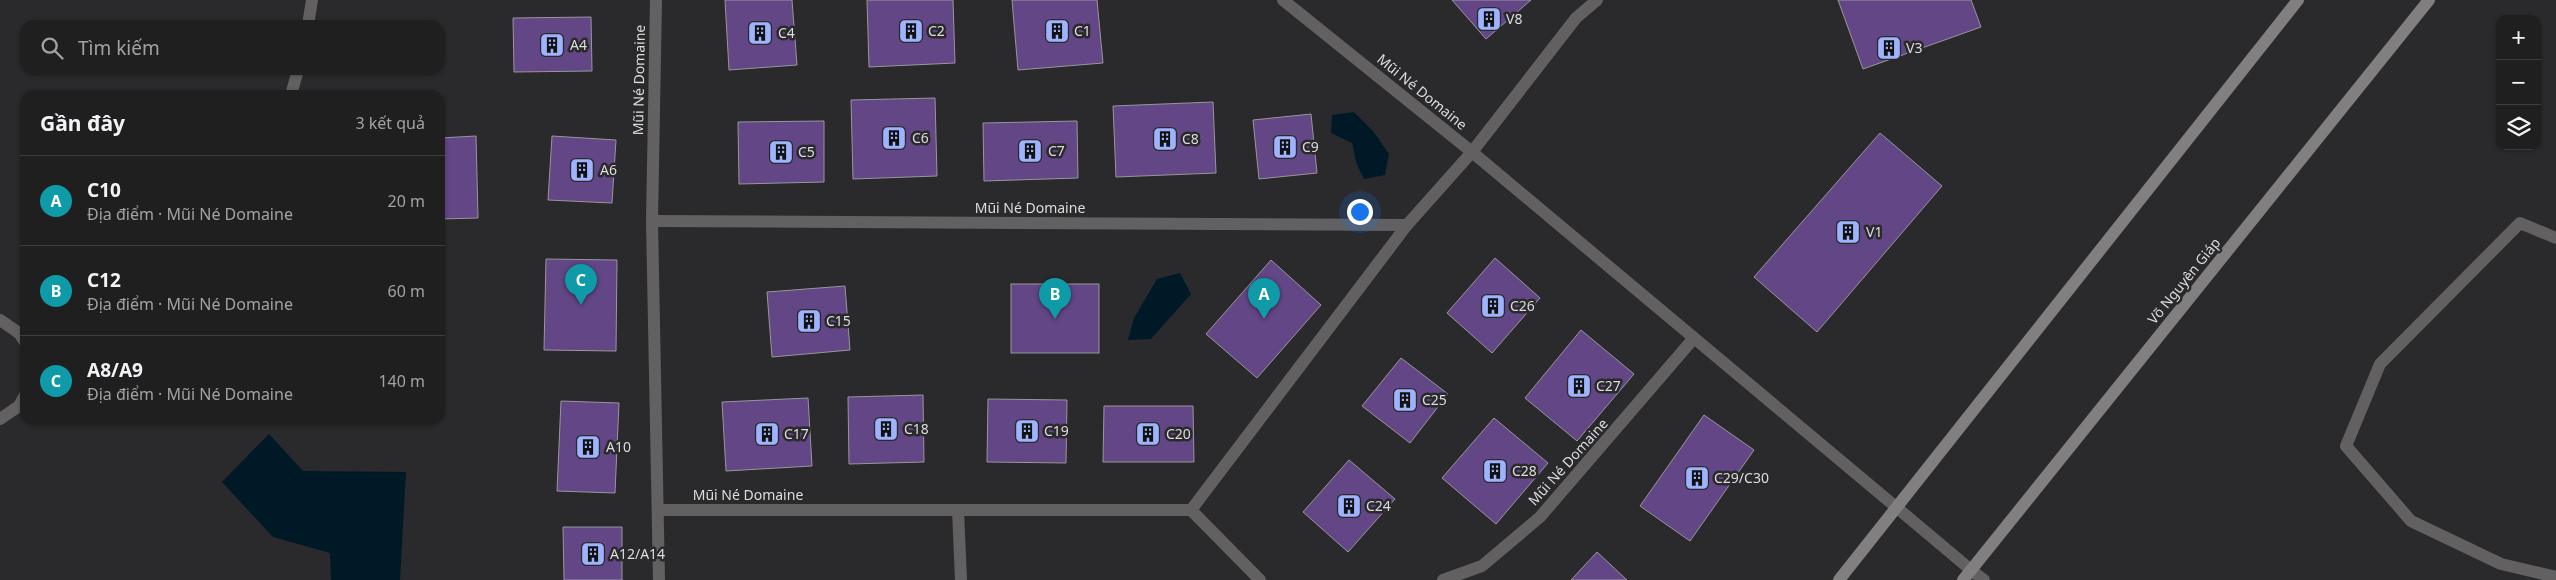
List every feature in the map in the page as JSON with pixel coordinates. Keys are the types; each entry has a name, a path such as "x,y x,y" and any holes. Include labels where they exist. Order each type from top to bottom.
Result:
{"main road":[{"path":"1839,580 2298,0"},
{"name":"Võ Nguyên Giáp","path":"1967,575 2429,0"}],"street":[{"path":"309,20 312,0"},
{"name":"Mũi Né Domaine","path":"656,0 652,221 659,580"},
{"name":"Mũi Né Domaine","path":"1283,0 1472,152 1896,507 1967,575 1984,580"},
{"path":"1260,580 1191,510 1407,225 1472,152 1576,18 1597,0"},
{"path":"293,90 297,75"},
{"name":"Mũi Né Domaine","path":"652,221 1407,225"},
{"path":"2556,238 2520,223 2380,364 2346,446 2411,521 2501,564 2556,577"},
{"path":"0,320 20,333"},
{"name":"Mũi Né Domaine","path":"1443,580 1482,566 1540,517 1694,338"},
{"path":"0,419 20,403"},
{"name":"Mũi Né Domaine","path":"658,510 1191,510"},
{"path":"958,510 961,580"}],"water":[{"path":"1354,112 1373,131 1389,154 1385,175 1364,179 1357,165 1352,143 1331,133 1332,115"},
{"path":"1180,273 1191,294 1151,339 1128,340 1134,318 1157,279"},
{"path":"269,434 303,471 406,472 400,580 331,580 330,553 273,537 222,482"}],"building":[{"name":"C4","path":"725,0 792,0 797,65 729,70"},
{"name":"C2","path":"867,0 953,0 955,63 869,67"},
{"name":"C1","path":"1012,0 1097,0 1103,63 1018,70"},
{"name":"V8","path":"1452,0 1531,0 1486,39"},
{"name":"V3","path":"1838,0 1971,0 1981,27 1863,69"},
{"name":"A4","path":"591,17 592,71 514,72 513,18"},
{"name":"C6","path":"935,98 937,176 853,179 851,100"},
{"name":"C8","path":"1213,102 1216,173 1116,177 1113,106"},
{"name":"C9","path":"1311,114 1317,173 1259,179 1253,120"},
{"name":"C5","path":"824,121 824,182 739,184 738,122"},
{"name":"C7","path":"1077,121 1078,178 984,181 983,123"},
{"name":"V1","path":"1880,133 1942,186 1817,332 1754,277"},
{"path":"476,136 478,218 445,219 445,138"},
{"name":"A6","path":"552,136 616,140 612,203 548,200"},
{"name":"C26","path":"1495,258 1540,298 1492,353 1447,313"},
{"path":"546,259 617,260 616,351 544,350"},
{"path":"1271,260 1321,305 1257,378 1206,334"},
{"path":"1011,284 1099,284 1099,353 1011,353"},
{"name":"C15","path":"845,286 850,350 772,357 767,292"},
{"name":"C27","path":"1581,330 1634,374 1577,441 1525,398"},
{"name":"C25","path":"1401,358 1448,394 1410,443 1362,406"},
{"name":"C18","path":"923,395 924,462 849,464 848,397"},
{"name":"C17","path":"808,398 812,466 726,471 722,402"},
{"name":"C19","path":"988,399 1067,400 1066,463 987,462"},
{"name":"A10","path":"561,401 619,403 615,493 557,491"},
{"name":"C20","path":"1104,406 1193,406 1194,462 1103,462"},
{"name":"C29/C30","path":"1704,415 1754,450 1690,541 1640,506"},
{"name":"C28","path":"1494,418 1548,463 1496,524 1442,478"},
{"name":"C24","path":"1349,460 1395,499 1348,552 1303,512"},
{"name":"A12/A14","path":"563,527 622,527 622,580 564,580"},
{"path":"1597,552 1627,580 1571,580"}],"place":[{"name":"V8","path":"1489,19"},
{"name":"C2","path":"911,31"},
{"name":"C1","path":"1057,31"},
{"name":"C4","path":"760,33"},
{"name":"A4","path":"552,45"},
{"name":"V3","path":"1889,48"},
{"name":"C6","path":"894,138"},
{"name":"C8","path":"1165,139"},
{"name":"C9","path":"1285,147"},
{"name":"C7","path":"1030,151"},
{"name":"C5","path":"781,152"},
{"name":"A6","path":"582,170"},
{"name":"V1","path":"1848,232"},
{"name":"A8/A9","path":"581,305"},
{"name":"C26","path":"1493,306"},
{"name":"C12","path":"1055,319"},
{"name":"C10","path":"1264,319"},
{"name":"C15","path":"809,321"},
{"name":"C27","path":"1579,386"},
{"name":"C25","path":"1405,400"},
{"name":"C18","path":"886,429"},
{"name":"C19","path":"1027,431"},
{"name":"C17","path":"767,434"},
{"name":"C20","path":"1148,434"},
{"name":"A10","path":"588,447"},
{"name":"C28","path":"1495,471"},
{"name":"C29/C30","path":"1697,478"},
{"name":"C24","path":"1349,506"},
{"name":"A12/A14","path":"593,554"}]}
